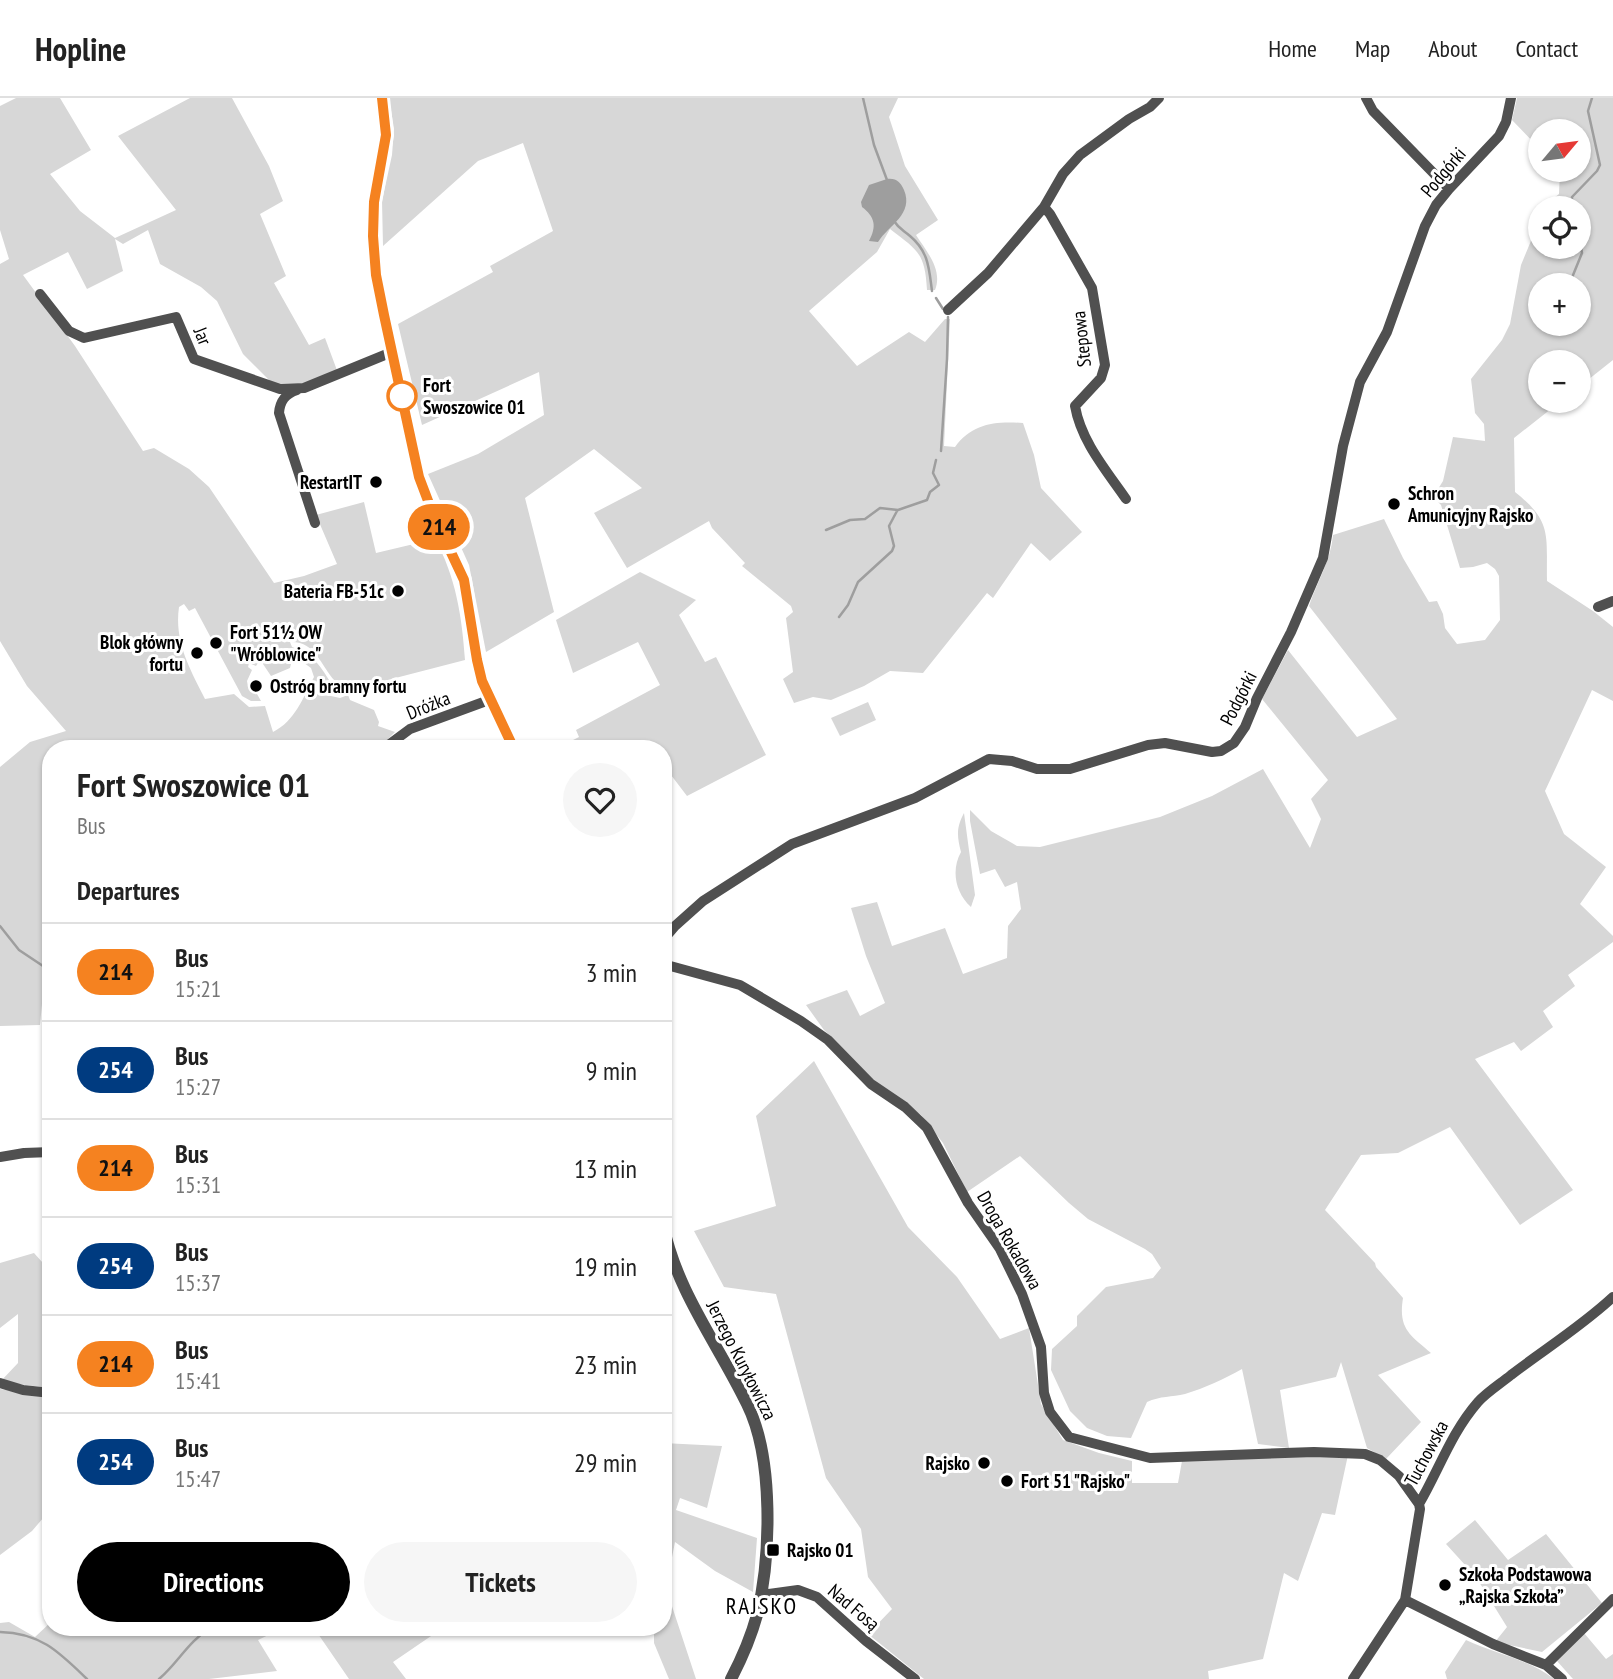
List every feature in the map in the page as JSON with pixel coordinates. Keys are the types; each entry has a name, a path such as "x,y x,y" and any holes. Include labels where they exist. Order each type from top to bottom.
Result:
{"street":[{"path":"382,98 386,135 374,202 373,243 376,275 419,477 464,580 477,660 489,700 509,740"},
{"path":"948,310 988,273 1044,207 1063,174 1080,155 1159,98"},
{"path":"1366,98 1373,111 1449,189"},
{"name":"Podgórki","path":"672,930 703,901 792,844 915,798 989,760 1012,761 1037,769 1070,769 1148,745 1165,743 1212,752 1221,751 1234,743 1245,727 1291,632 1323,558 1343,446 1360,382 1387,332 1425,226 1436,205 1449,189 1499,136 1506,122 1511,98"},
{"name":"Stepowa","path":"1044,207 1092,288 1104,358 1101,378 1075,406 1078,422 1092,449 1126,499"},
{"name":"Jar","path":"40,294 69,331 84,338 177,317 194,359 281,389 304,388 392,352"},
{"path":"304,388 289,393 280,403 279,413 315,523"},
{"path":"1598,607 1613,601"},
{"name":"Dróżka","path":"395,740 410,729 489,700"},
{"name":"Droga Rokadowa","path":"672,966 740,985 801,1021 828,1040 871,1084 905,1107 927,1128 968,1203 1000,1249 1022,1294 1041,1347 1044,1393 1050,1412 1069,1437 1150,1458 1314,1452 1365,1454 1380,1460 1399,1476 1419,1504"},
{"path":"0,1157 42,1152"},
{"name":"Jerzego Kuryłowicza","path":"672,1259 681,1283 749,1406 762,1446 767,1496 761,1592 752,1631 731,1679"},
{"name":"Tuchowska","path":"1353,1679 1405,1600 1419,1504 1432,1482 1445,1449 1461,1424 1480,1400 1578,1327 1613,1297"},
{"path":"0,1383 42,1392"},
{"name":"Nad Fosą","path":"761,1592 769,1594 798,1590 817,1597 866,1641 915,1679"},
{"path":"1546,1665 1613,1599"},
{"path":"1405,1600 1493,1644 1546,1665 1562,1679"}],"shaded area":[{"path":"16,98 60,98 91,150 50,174 80,211 115,238 176,210 118,136 190,98 232,98 269,166 283,201 260,214 286,276 274,283 309,345 325,338 338,373 311,383 273,384 243,354 217,301 201,287 160,264 148,230 123,244 115,239 123,271 87,289 68,252 23,275 75,346 143,451 154,448 189,469 209,487 274,583 337,564 316,515 364,502 376,553 435,539 457,598 465,660 349,690 335,681 317,655 306,645 290,642 292,647 312,658 320,667 333,686 331,696 340,698 348,695 350,700 374,710 378,726 395,732 387,740 42,740 40,1025 0,1026 0,767 30,742 66,731 27,686 0,641 0,264 9,259 0,230 0,106","holes":["184,604 189,611 195,608 242,696 251,701 261,701 248,687 247,681 252,670 248,667 249,663 256,666 265,653 268,656 263,664 271,676 290,668 293,655 311,668 314,677 306,693 293,715 281,727 273,732 265,706 249,707 234,694 205,699 184,655 179,632 179,607"]},
{"path":"389,98 898,98 889,117 905,166 938,220 916,235 935,268 935,290 927,290 919,254 890,229 877,252 809,311 857,366 909,332 925,342 945,319 950,319 944,446 955,447 969,433 985,425 1023,423 1041,488 1082,532 1050,561 1031,543 993,598 987,593 923,673 890,671 831,700 813,697 794,703 783,679 793,672 786,618 793,612 791,606 742,566 745,563 712,528 709,521 627,568 594,513 642,488 594,449 525,498 554,612 486,652 469,565 428,474 478,454 544,415 539,372 422,425 398,324 493,272 490,266 553,231 523,143 478,161 383,246 382,201 392,155 394,129"},
{"path":"1517,98 1613,98 1613,360 1591,377 1591,350 1528,350 1528,413 1546,413 1514,438 1515,492 1542,521 1546,541 1547,581 1613,627 1613,701 1592,690 1545,791 1564,834 1606,867 1580,904 1613,936 1613,942 1568,975 1575,986 1543,1011 1553,1027 1521,1051 1514,1042 1475,1059 1573,1190 1520,1225 1450,1127 1398,1153 1361,1155 1325,1210 1375,1263 1403,1298 1402,1317 1407,1330 1431,1353 1378,1375 1421,1422 1386,1459 1367,1448 1341,1362 1336,1377 1280,1390 1289,1448 1258,1444 1242,1369 1192,1392 1147,1402 1131,1438 1107,1436 1087,1428 1070,1411 1051,1370 1052,1349 1077,1326 1077,1316 1106,1287 1153,1278 1161,1268 1152,1254 1088,1219 1020,1156 967,1192 943,1143 921,1115 876,1082 824,1030 806,1005 847,990 860,1016 885,1003 851,908 877,902 892,946 945,928 963,974 1007,958 1008,926 1021,909 1017,882 1005,887 995,869 980,874 970,810 991,831 1017,846 1040,847 1160,817 1212,796 1263,769 1310,848 1321,819 1311,799 1328,780 1262,699 1288,650 1357,737 1397,719 1309,606 1327,562 1333,535 1384,519 1429,602 1437,601 1445,628 1457,644 1485,640 1500,620 1499,576 1487,563 1460,568 1441,505 1433,497 1443,481 1453,437 1485,441 1484,424 1475,413 1471,379 1502,340 1510,324 1521,265 1528,248 1528,259 1591,259 1591,196 1556,196 1559,194 1560,182 1591,182 1591,119 1528,119 1528,137 1512,120"},
{"path":"887,179 896,180 901,185 906,206 899,219 878,242 869,241 873,222 861,202 869,185"},
{"path":"640,572 696,600 679,615 705,662 716,657 766,755 687,796 672,776 672,740 573,740 579,737 576,730 660,685 638,642 573,673 556,620"},
{"path":"868,702 876,720 840,736 831,718"},
{"path":"964,813 975,895 971,907 961,895 956,881 956,866 961,852 958,828"},
{"path":"814,1061 908,1227 957,1277 1000,1339 1029,1328 1041,1404 1063,1440 1132,1461 1132,1483 1178,1483 1182,1461 1348,1455 1335,1515 1322,1513 1298,1581 1284,1573 1263,1659 1208,1671 1209,1679 924,1679 868,1634 892,1609 868,1577 861,1529 826,1478 776,1294 724,1287 694,1231 776,1206 756,1116"},
{"path":"34,1253 42,1262 42,1387 0,1382 18,1363 18,1314 0,1328 0,1263"},
{"path":"0,1389 42,1395 42,1519 32,1531 0,1555"},
{"path":"672,1443 722,1446 707,1508 680,1498 676,1510 757,1538 753,1592 715,1571 675,1542 672,1557"},
{"path":"1475,1520 1508,1560 1546,1534 1602,1603 1542,1652 1495,1642 1507,1627 1476,1577 1446,1544"},
{"path":"672,1606 696,1679 669,1679 654,1643 654,1636 672,1636"},
{"path":"9,1622 35,1637 42,1630 42,1636 266,1636 258,1640 277,1671 209,1679 0,1679 0,1623"},
{"path":"1584,1633 1606,1659 1613,1654 1613,1679 1573,1679 1557,1661"},
{"path":"319,1636 431,1636 393,1662 406,1679 349,1679"},
{"path":"1466,1640 1523,1662 1554,1679 1447,1679 1445,1672"}],"waterway":[{"path":"863,98 874,145 887,180"},
{"path":"1573,196 1600,165 1588,111 1592,98"},
{"path":"894,221 916,242 925,255 932,291"},
{"path":"1574,273 1580,259"},
{"path":"936,298 943,309"},
{"path":"941,451 948,317"},
{"path":"826,530 850,520 865,519 880,508 898,510 927,500 930,492 939,485 933,473 936,460"},
{"path":"839,617 848,605 858,582 892,551 894,546 889,526 897,511"},
{"path":"0,926 19,950 42,965"},
{"path":"0,1632 38,1640 58,1653 87,1679"},
{"path":"159,1679 200,1636"}],"bus line":[{"name":"214","path":"382,98 386,135 374,202 373,251 376,275 414,460 426,498 464,580 482,681 509,740"}],"place":[{"name":"Fort Swoszowice 01","path":"402,396"},
{"name":"RestartIT","path":"376,482"},
{"name":"Schron Amunicyjny Rajsko","path":"1394,504"},
{"name":"Bateria FB-51c","path":"398,591"},
{"name":"Fort 51½ OW \"Wróblowice\"","path":"216,643"},
{"name":"Blok główny fortu","path":"197,653"},
{"name":"Ostróg bramny fortu","path":"256,686"},
{"name":"Rajsko","path":"984,1463"},
{"name":"Fort 51 \"Rajsko\"","path":"1007,1481"},
{"name":"Rajsko 01","path":"773,1550"},
{"name":"Szkoła Podstawowa „Rajska Szkoła”","path":"1445,1585"}],"district":[{"name":"RAJSKO","path":"762,1605"}]}
